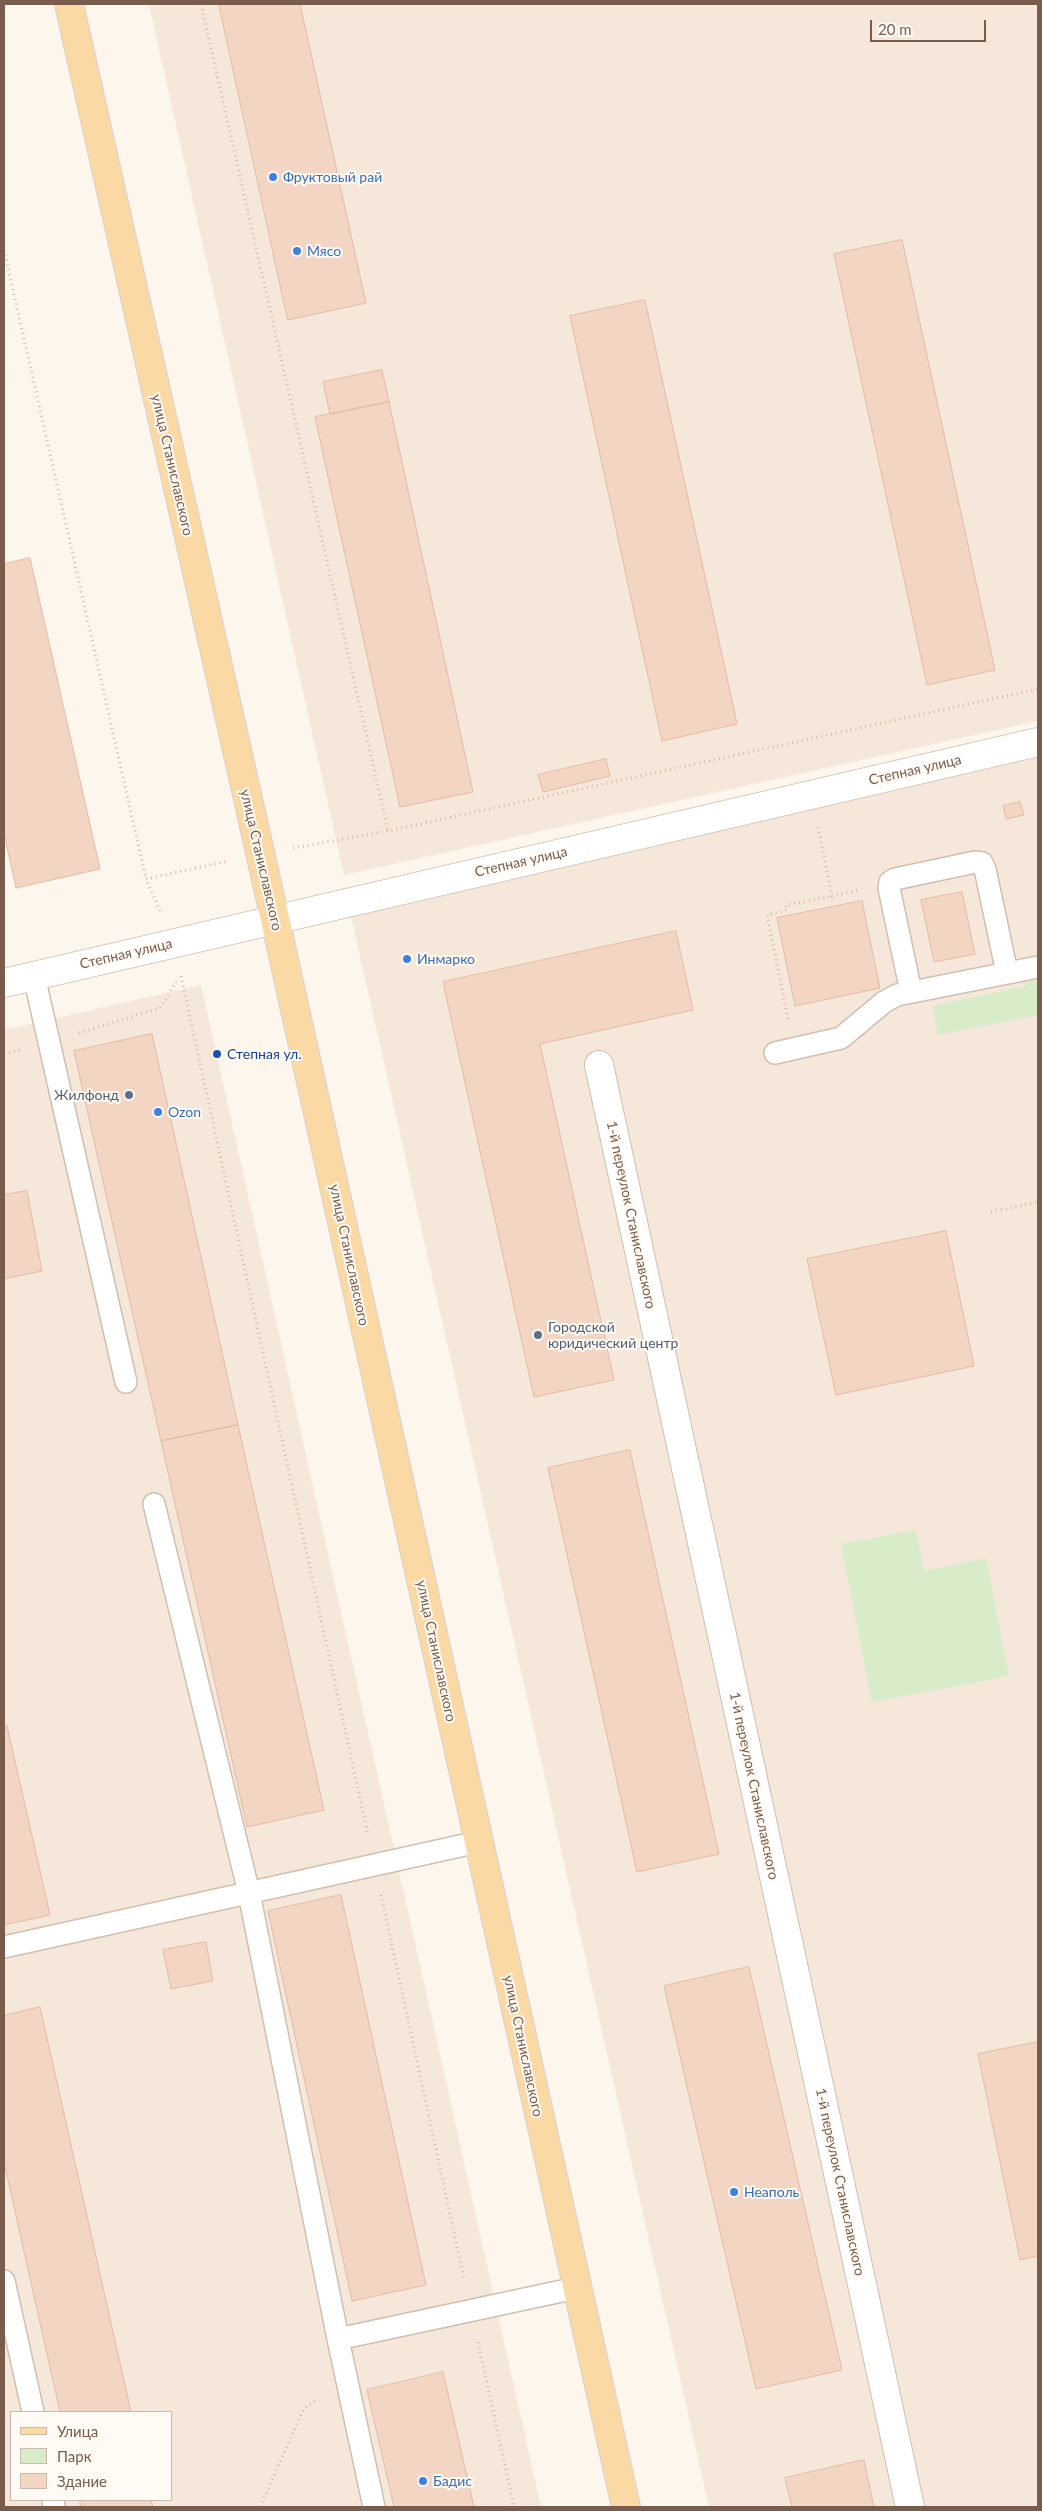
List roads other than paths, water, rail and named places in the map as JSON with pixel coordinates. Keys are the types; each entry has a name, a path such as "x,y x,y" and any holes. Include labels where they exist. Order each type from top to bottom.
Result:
{"main road":[{"name":"улица Станиславского","path":"69,4 275,918 576,2288 626,2507"}],"street":[{"name":"Степная улица","path":"4,983 275,918 1038,742"},
{"name":"1-й переулок Станиславского","path":"599,1065 910,2507"}],"lane":[{"path":"910,992 890,884 895,879 975,862 982,864 986,869 1007,973"},
{"path":"785,1051 841,1038 884,1002 910,992 1038,966"},
{"path":"34,976 126,1382"},
{"path":"154,1504 249,1893 345,2375 374,2507"},
{"path":"4,1947 478,1842"},
{"path":"4,2280 33,2411"},
{"path":"338,2339 576,2288"}],"place":[{"name":"Фруктовый рай","path":"273,177"},
{"name":"Мясо","path":"297,251"},
{"name":"Инмарко","path":"407,959"},
{"name":"Степная ул.","path":"217,1054"},
{"name":"Жилфонд","path":"129,1095"},
{"name":"Ozon","path":"158,1112"},
{"name":"Городской юридический центр","path":"538,1335"},
{"name":"Неаполь","path":"734,2192"},
{"name":"Бадис","path":"423,2481"}]}
